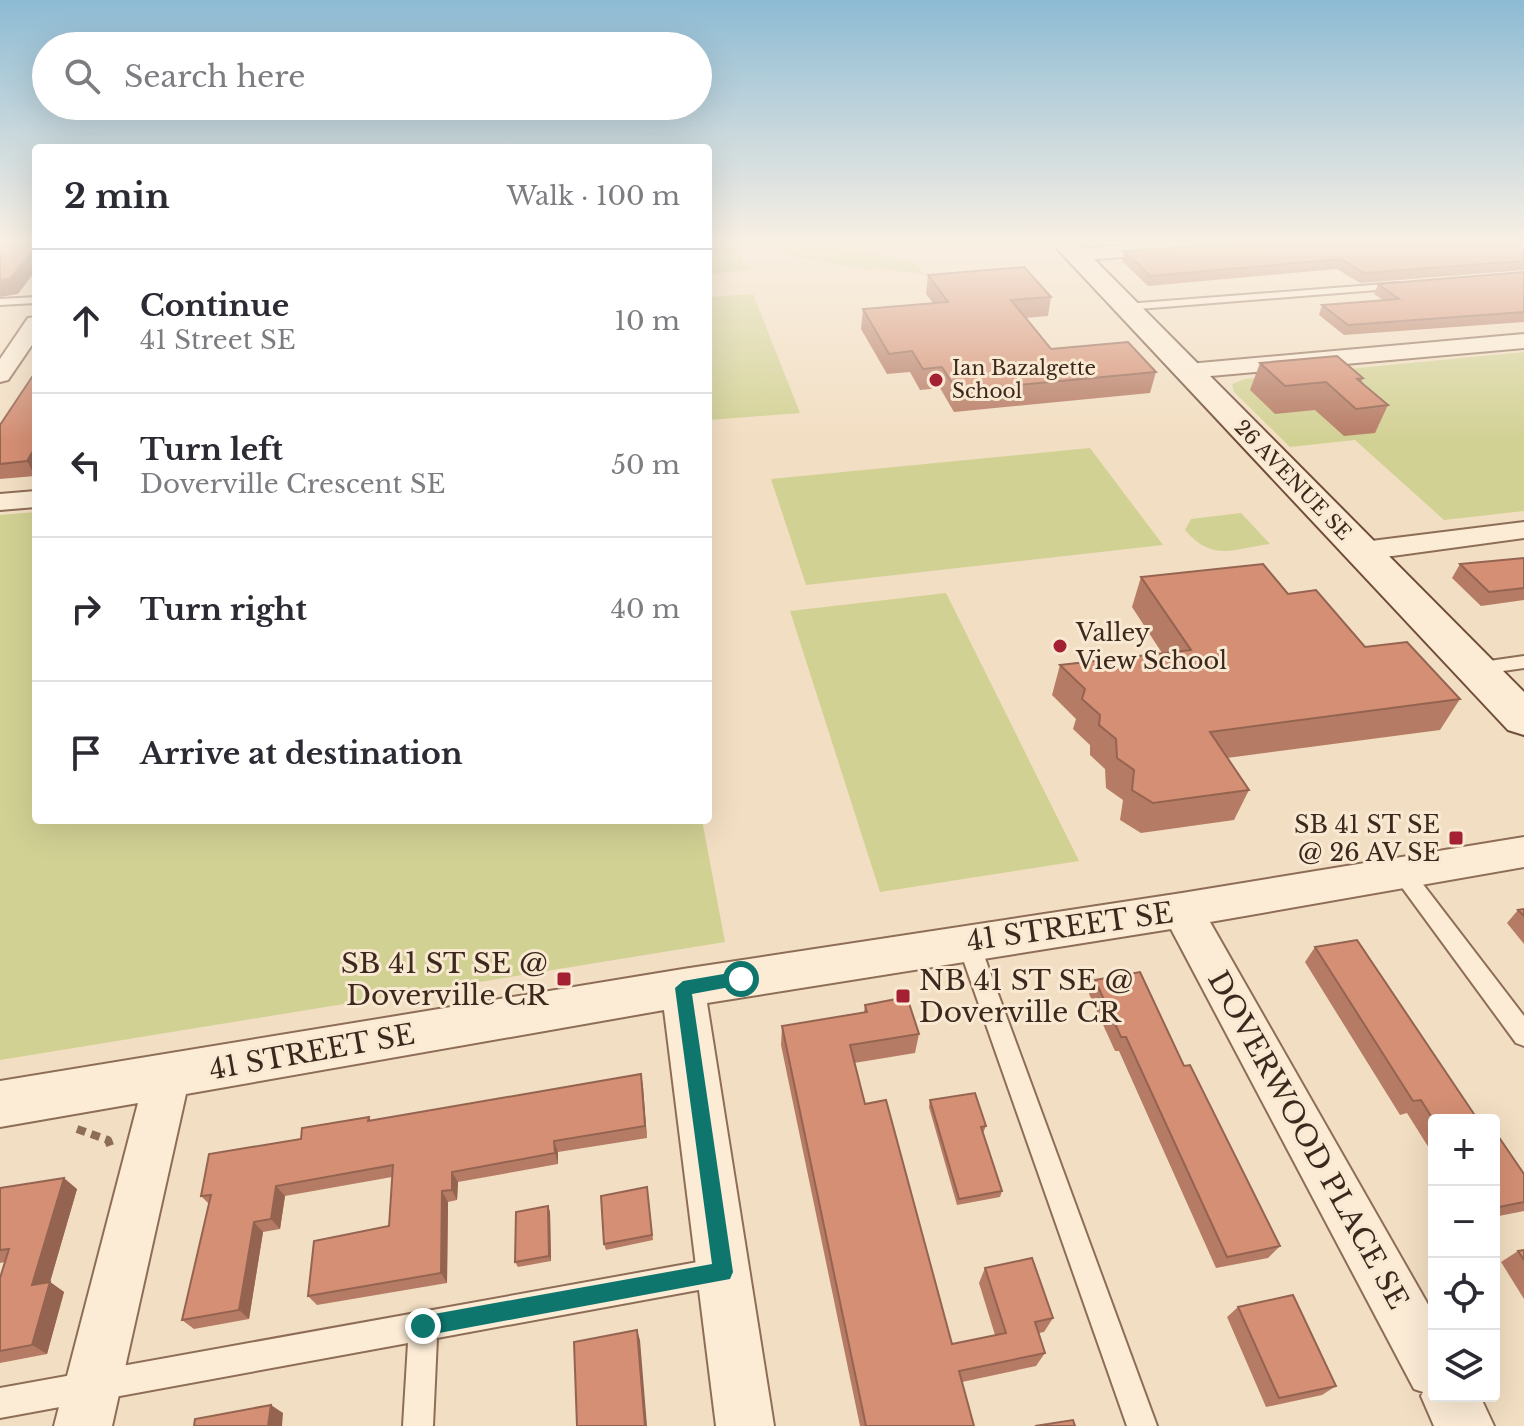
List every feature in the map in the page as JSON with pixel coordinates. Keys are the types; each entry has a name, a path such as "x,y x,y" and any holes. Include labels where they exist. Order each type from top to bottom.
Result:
{"street":[{"name":"26 AVENUE SE","path":"1127,308 1524,719"},
{"path":"0,375 32,329"},
{"path":"1188,371 1524,341"},
{"path":"0,502 32,499"},
{"path":"1363,551 1524,530"},
{"name":"41 STREET SE","path":"0,1104 683,988 1182,910 1524,852"},
{"name":"DOVERWOOD PLACE SE","path":"1182,910 1428,1358"},
{"path":"683,988 745,1426"},
{"path":"88,1406 167,1077"},
{"path":"1452,1402 1465,1426"}],"lane":[{"path":"1475,669 1524,662"},
{"path":"1402,872 1524,1035"},
{"path":"968,942 1142,1426"},
{"path":"0,1403 88,1406 423,1326 723,1272"},
{"path":"418,1426 423,1326"}],"path":[{"path":"67,1129 79,1129 108,1140 112,1153"}],"shaded area":[{"path":"712,308 758,308 800,413 712,420"},
{"path":"1524,352 1524,511 1444,520 1355,440 1290,447 1234,392 1232,384 1245,379"},
{"path":"1090,448 1163,545 806,585 771,479"},
{"path":"32,512 32,824 703,824 725,942 0,1060 0,515"},
{"path":"1241,513 1270,544 1214,550 1195,540 1185,530 1191,519"},
{"path":"946,593 1079,861 880,892 790,611"}],"building":[{"path":"1017,308 1051,349 1128,342 1156,372 957,391 942,367 923,369 912,351 889,354 863,309"},
{"path":"1325,308 1524,308 1524,312 1348,325"},
{"path":"1337,356 1363,378 1357,379 1388,405 1356,409 1326,382 1285,386 1260,363"},
{"path":"32,377 32,453 27,461 0,464 0,425"},
{"path":"1524,558 1524,588 1489,592 1460,564"},
{"path":"1263,564 1288,594 1316,590 1365,647 1407,642 1460,699 1210,732 1249,790 1153,803 1132,790 1134,770 1117,758 1116,739 1099,725 1100,715 1082,699 1085,689 1060,665 1191,650 1141,577"},
{"path":"1357,940 1474,1114 1430,1114 1421,1100 1413,1101 1315,947"},
{"path":"1140,972 1184,1066 1190,1065 1280,1246 1227,1257 1126,1037 1121,1037 1095,980"},
{"path":"907,997 919,1034 850,1045 865,1104 886,1100 952,1344 1006,1333 985,1268 1032,1258 1053,1318 1035,1322 1045,1353 959,1371 974,1426 866,1426 782,1026 867,1012 865,1005"},
{"path":"641,1074 645,1126 554,1141 555,1153 452,1172 452,1190 442,1191 441,1273 308,1296 314,1241 389,1226 393,1165 276,1186 271,1219 254,1222 239,1310 182,1320 211,1195 201,1196 209,1154 301,1139 302,1128 369,1117 368,1121"},
{"path":"975,1093 986,1126 981,1127 1002,1191 959,1199 930,1100"},
{"path":"1500,1139 1524,1174 1524,1202 1500,1207"},
{"path":"64,1178 32,1285 50,1282 32,1345 0,1351 0,1278 9,1249 0,1250 0,1188"},
{"path":"647,1187 652,1235 604,1244 601,1196"},
{"path":"548,1206 549,1256 515,1262 516,1212"},
{"path":"1293,1295 1336,1386 1279,1398 1238,1307"},
{"path":"637,1330 645,1426 577,1426 574,1342"},
{"path":"271,1405 268,1426 194,1426 195,1419"},
{"path":"1073,1420 1075,1426 1035,1426"}],"place":[{"name":"Ian Bazalgette School","path":"936,380"},
{"name":"Valley View School","path":"1060,646"},
{"name":"SB 41 ST SE @ 26 AV SE","path":"1456,838"},
{"name":"SB 41 ST SE @ Doverville CR","path":"564,979"},
{"name":"NB 41 ST SE @ Doverville CR","path":"903,996"}],"route":[{"path":"423,1326 723,1272 683,988 741,979"}]}
